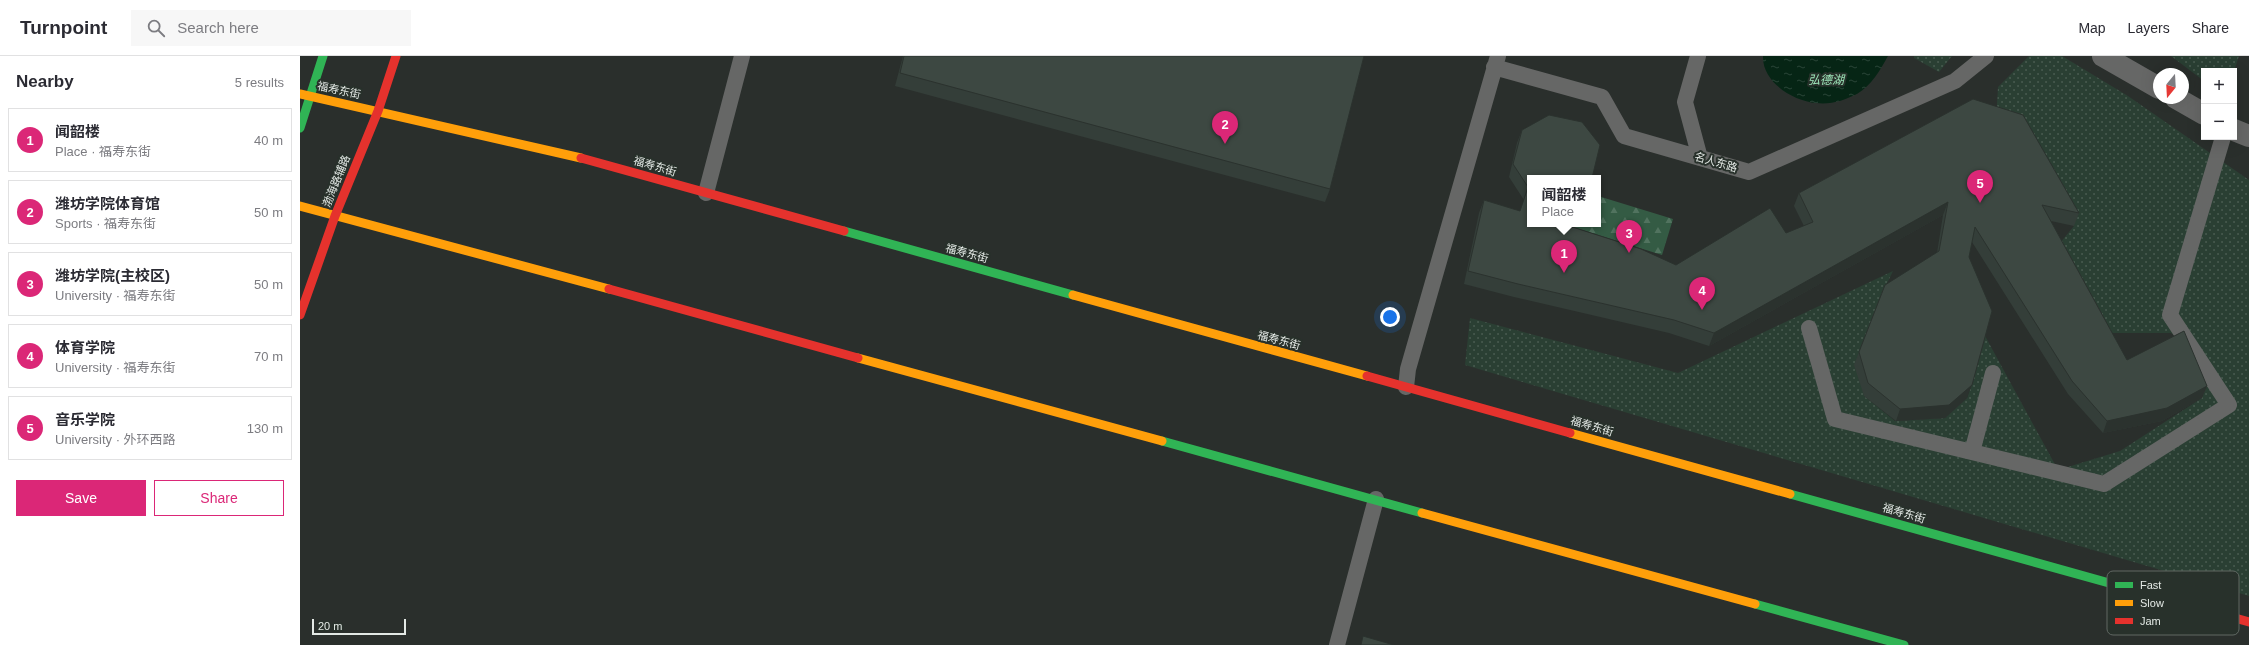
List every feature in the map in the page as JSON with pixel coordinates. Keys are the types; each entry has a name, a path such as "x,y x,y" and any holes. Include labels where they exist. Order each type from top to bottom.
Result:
{"main road":[{"path":"300,128 323,56"},
{"name":"渤海路辅路","path":"300,315 335,216 378,111 396,56"},
{"name":"福寿东街","path":"300,94 578,157 2107,582"},
{"path":"300,206 543,271 1904,645"},
{"name":"福寿东街","path":"2239,619 2249,622"}],"street":[{"path":"2103,56 2153,85"},
{"path":"2186,104 2201,112"},
{"path":"2237,131 2249,136"}],"lane":[{"path":"706,193 742,56"},
{"path":"1698,56 1685,102 1700,158"},
{"name":"名人东路","path":"1496,62 1602,98 1624,136 1749,172 1955,81 1986,56"},
{"path":"1406,387 1408,369 1496,62"},
{"path":"1809,328 1835,419 2104,484 2229,405 2170,315 2222,140"},
{"path":"1972,452 1993,373"},
{"path":"1337,645 1376,499"}],"shaded area":[{"path":"1914,56 1952,56 1939,72 1914,58"},
{"path":"2029,56 2062,56 2128,96 2249,180 2249,596 2239,593 2239,571 2164,571 1465,365 1470,318 1678,373 1893,271 1880,298 1864,396 1895,421 1945,418 1967,398 1984,334 2058,470 2120,451 2202,398 2198,351 2171,333 2111,333 2055,249 2074,226 1996,121 1998,87"},
{"path":"2171,56 2239,56 2235,68 2201,68 2201,79 2189,70 2189,68"}],"green space":[{"path":"1601,197 1673,219 1662,255 1573,227 1601,227"}],"water":[{"name":"弘德湖","path":"1763,56 1888,56 1875,77 1862,91 1843,100 1832,103 1816,103 1789,94 1773,82 1764,65"}],"building":[{"path":"904,56 1364,56 1330,189 900,73"},
{"path":"1973,99 2023,115 2079,213 2042,205 2127,360 2184,331 2207,386 2167,408 2107,421 2072,381 1975,227 1969,257 1992,311 1972,385 1949,405 1900,409 1868,383 1859,352 1885,285 1939,251 1948,202 1714,333 1674,320 1468,271 1484,200 1520,211 1527,190 1527,227 1572,227 1641,249 1676,265 1770,208 1786,233 1813,222 1799,193"},
{"path":"1549,115 1582,122 1600,145 1593,175 1527,175 1527,185 1513,164 1522,130"},
{"path":"1363,636 1394,645 1361,645"}],"traffic: fast":[{"path":"300,128 323,56"},
{"path":"844,231 1073,295"},
{"path":"1162,441 1422,513"},
{"path":"1790,494 2107,582"},
{"path":"1755,604 1904,645"}],"traffic: slow":[{"path":"300,94 581,158"},
{"path":"300,206 609,289"},
{"path":"1073,295 1367,376"},
{"path":"858,358 1162,441"},
{"path":"1570,433 1790,494"},
{"path":"1422,513 1755,604"}],"traffic: jam":[{"path":"300,315 335,216 378,111 396,56"},
{"path":"581,158 844,231"},
{"path":"609,289 858,358"},
{"path":"1367,376 1570,433"},
{"path":"2239,619 2249,622"}],"place":[{"name":"潍坊学院体育馆","path":"1225,144"},
{"name":"音乐学院","path":"1980,203"},
{"name":"潍坊学院(主校区)","path":"1629,253"},
{"name":"闻韶楼","path":"1564,273"},
{"name":"体育学院","path":"1702,310"}]}
